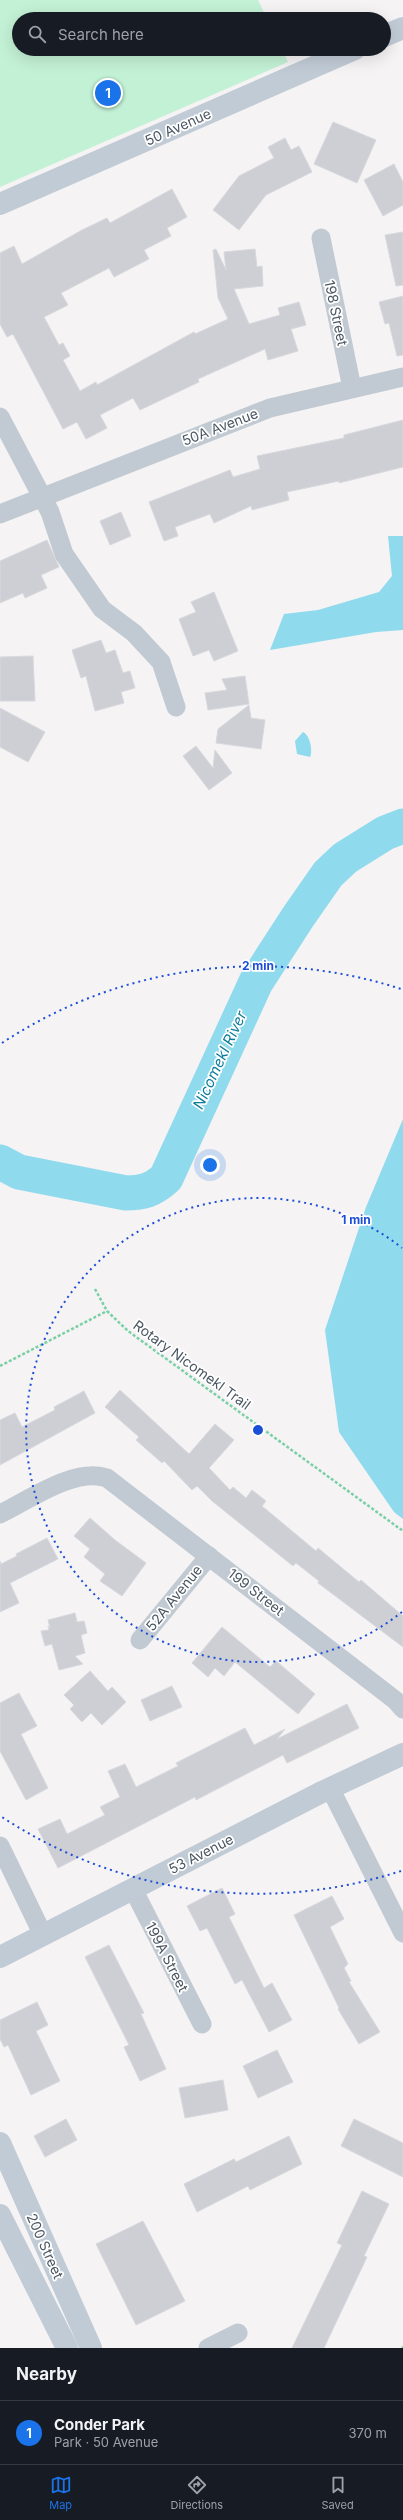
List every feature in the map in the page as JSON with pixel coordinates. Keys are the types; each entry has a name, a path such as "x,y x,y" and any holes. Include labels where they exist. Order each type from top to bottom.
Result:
{"street":[{"path":"391,33 403,28"},
{"name":"50 Avenue","path":"0,204 339,56"},
{"name":"198 Street","path":"321,238 352,388"},
{"name":"50A Avenue","path":"0,514 270,408 403,377"},
{"path":"0,417 43,497 50,512 64,554 102,609 134,633 161,662 176,707"},
{"name":"199 Street","path":"0,1514 71,1479 89,1475 107,1478 395,1700 403,1709"},
{"name":"52A Avenue","path":"140,1640 209,1556"},
{"name":"53 Avenue","path":"0,1956 330,1788 403,1754"},
{"path":"330,1788 403,1933"},
{"path":"0,1846 43,1935"},
{"name":"199A Street","path":"133,1889 202,2024"},
{"name":"200 Street","path":"0,2143 91,2348"},
{"name":"200 Street","path":"0,2215 67,2348"},
{"path":"208,2348 238,2333"}],"path":[{"name":"Rotary Nicomekl Trail","path":"95,1289 107,1310 128,1331 403,1531"},
{"path":"0,1366 107,1310"}],"green space":[{"path":"0,0 258,0 264,12 12,12 12,56 285,56 288,62 0,187"}],"water":[{"path":"388,536 403,536 403,630 376,632 270,650 284,614 318,610 379,592 392,576"},
{"path":"303,732 307,736 310,743 310,757 297,754 295,741"},
{"path":"403,1119 403,1519 394,1512 339,1432 325,1330 366,1207"}],"building":[{"path":"333,122 376,140 357,183 314,164"},
{"path":"285,138 291,150 299,146 312,172 266,195 239,230 213,210 239,176 274,158 268,147"},
{"path":"394,164 403,182 403,205 383,216 364,180"},
{"path":"172,189 187,217 167,228 171,236 144,250 149,259 114,277 109,268 61,293 68,305 44,317 59,345 63,343 70,356 63,360 80,391 96,382 97,385 194,332 195,334 228,319 218,298 213,250 216,249 226,270 224,252 255,249 257,267 262,266 263,286 234,289 249,324 280,315 278,308 299,302 306,325 291,329 298,351 268,360 265,349 198,379 199,382 140,410 133,398 100,415 107,428 86,439 77,422 63,429 13,334 7,337 0,324 0,253 14,246 22,264 82,230 107,218 110,223"},
{"path":"403,232 403,285 396,286 385,235"},
{"path":"403,296 403,355 397,356 389,323 385,324 379,302"},
{"path":"403,420 403,467 339,483 339,481 287,492 289,500 252,510 251,506 214,523 210,514 175,527 178,536 164,541 149,502 230,470 233,477 260,469 257,456 344,438 344,435"},
{"path":"121,512 131,536 110,545 100,521"},
{"path":"47,540 59,567 41,575 47,588 25,598 23,593 0,603 0,561"},
{"path":"214,592 238,651 214,661 209,650 193,656 179,619 196,612 191,602"},
{"path":"101,640 106,653 115,650 123,673 130,671 135,688 121,692 124,703 95,711 86,676 81,678 72,650"},
{"path":"33,656 35,701 0,701 0,657"},
{"path":"245,676 249,704 208,710 205,693 227,690 222,679"},
{"path":"249,705 251,718 265,720 261,749 216,743 218,729"},
{"path":"0,708 45,732 28,762 0,747"},
{"path":"196,746 213,768 215,750 232,773 209,790 183,756"},
{"path":"120,1390 189,1454 215,1424 234,1440 209,1468 230,1490 233,1487 246,1498 252,1490 266,1501 262,1506 316,1551 318,1548 359,1582 361,1580 403,1616 403,1647 318,1583 319,1581 296,1563 293,1566 212,1501 197,1486 192,1490 164,1461 162,1463 136,1440 139,1437 105,1407"},
{"path":"84,1391 95,1413 0,1465 0,1420 15,1413 22,1427 55,1410 54,1407"},
{"path":"90,1518 115,1540 146,1563 122,1596 100,1581 105,1574 84,1557 90,1549 74,1536"},
{"path":"47,1538 58,1559 10,1583 19,1603 0,1612 0,1561 1,1564 17,1556 16,1554"},
{"path":"75,1613 77,1622 84,1621 87,1633 81,1635 85,1653 75,1656 83,1664 59,1670 52,1644 45,1646 41,1631 49,1630 48,1620"},
{"path":"222,1627 270,1667 276,1661 315,1694 298,1714 235,1662 224,1676 215,1668 208,1677 192,1663"},
{"path":"90,1671 108,1691 112,1687 126,1702 102,1725 91,1713 82,1722 70,1709 74,1705 64,1695"},
{"path":"172,1686 182,1707 150,1721 141,1700"},
{"path":"19,1693 37,1726 21,1734 48,1788 26,1800 0,1751 0,1703"},
{"path":"347,1704 359,1728 287,1763 283,1755 196,1800 195,1797 58,1868 38,1829 60,1819 67,1834 105,1815 100,1807 120,1797 108,1771 125,1764 136,1787 178,1766 176,1763 245,1728 254,1745 285,1729 277,1739"},
{"path":"222,1888 235,1914 229,1917 264,1988 272,1983 292,2020 269,2032 242,1980 235,1984 207,1928 200,1931 187,1906"},
{"path":"332,1896 344,1919 330,1927 348,1964 344,1968 351,1981 349,1982 380,2032 359,2044 338,2009 339,2008 294,1915"},
{"path":"109,1945 144,2013 141,2014 166,2069 140,2081 124,2047 129,2045 85,1957"},
{"path":"37,2002 48,2025 36,2031 60,2081 31,2095 8,2045 4,2047 0,2039 0,2020"},
{"path":"277,2050 293,2082 258,2098 243,2066"},
{"path":"223,2080 228,2110 185,2118 179,2088"},
{"path":"66,2119 77,2140 45,2157 34,2136"},
{"path":"354,2119 403,2143 403,2177 341,2146"},
{"path":"289,2136 302,2164 250,2190 248,2186 197,2212 184,2184 234,2159 236,2162"},
{"path":"362,2191 389,2204 364,2256 367,2257 324,2348 292,2348 342,2245 337,2243"},
{"path":"143,2221 185,2301 136,2325 96,2244"}],"waterway":[{"name":"Nicomekl River","path":"0,1162 19,1172 126,1193 148,1190 166,1178 256,982 298,917 328,874 345,858 385,833 403,826"}],"place":[{"name":"Conder Park","path":"108,93"}]}
